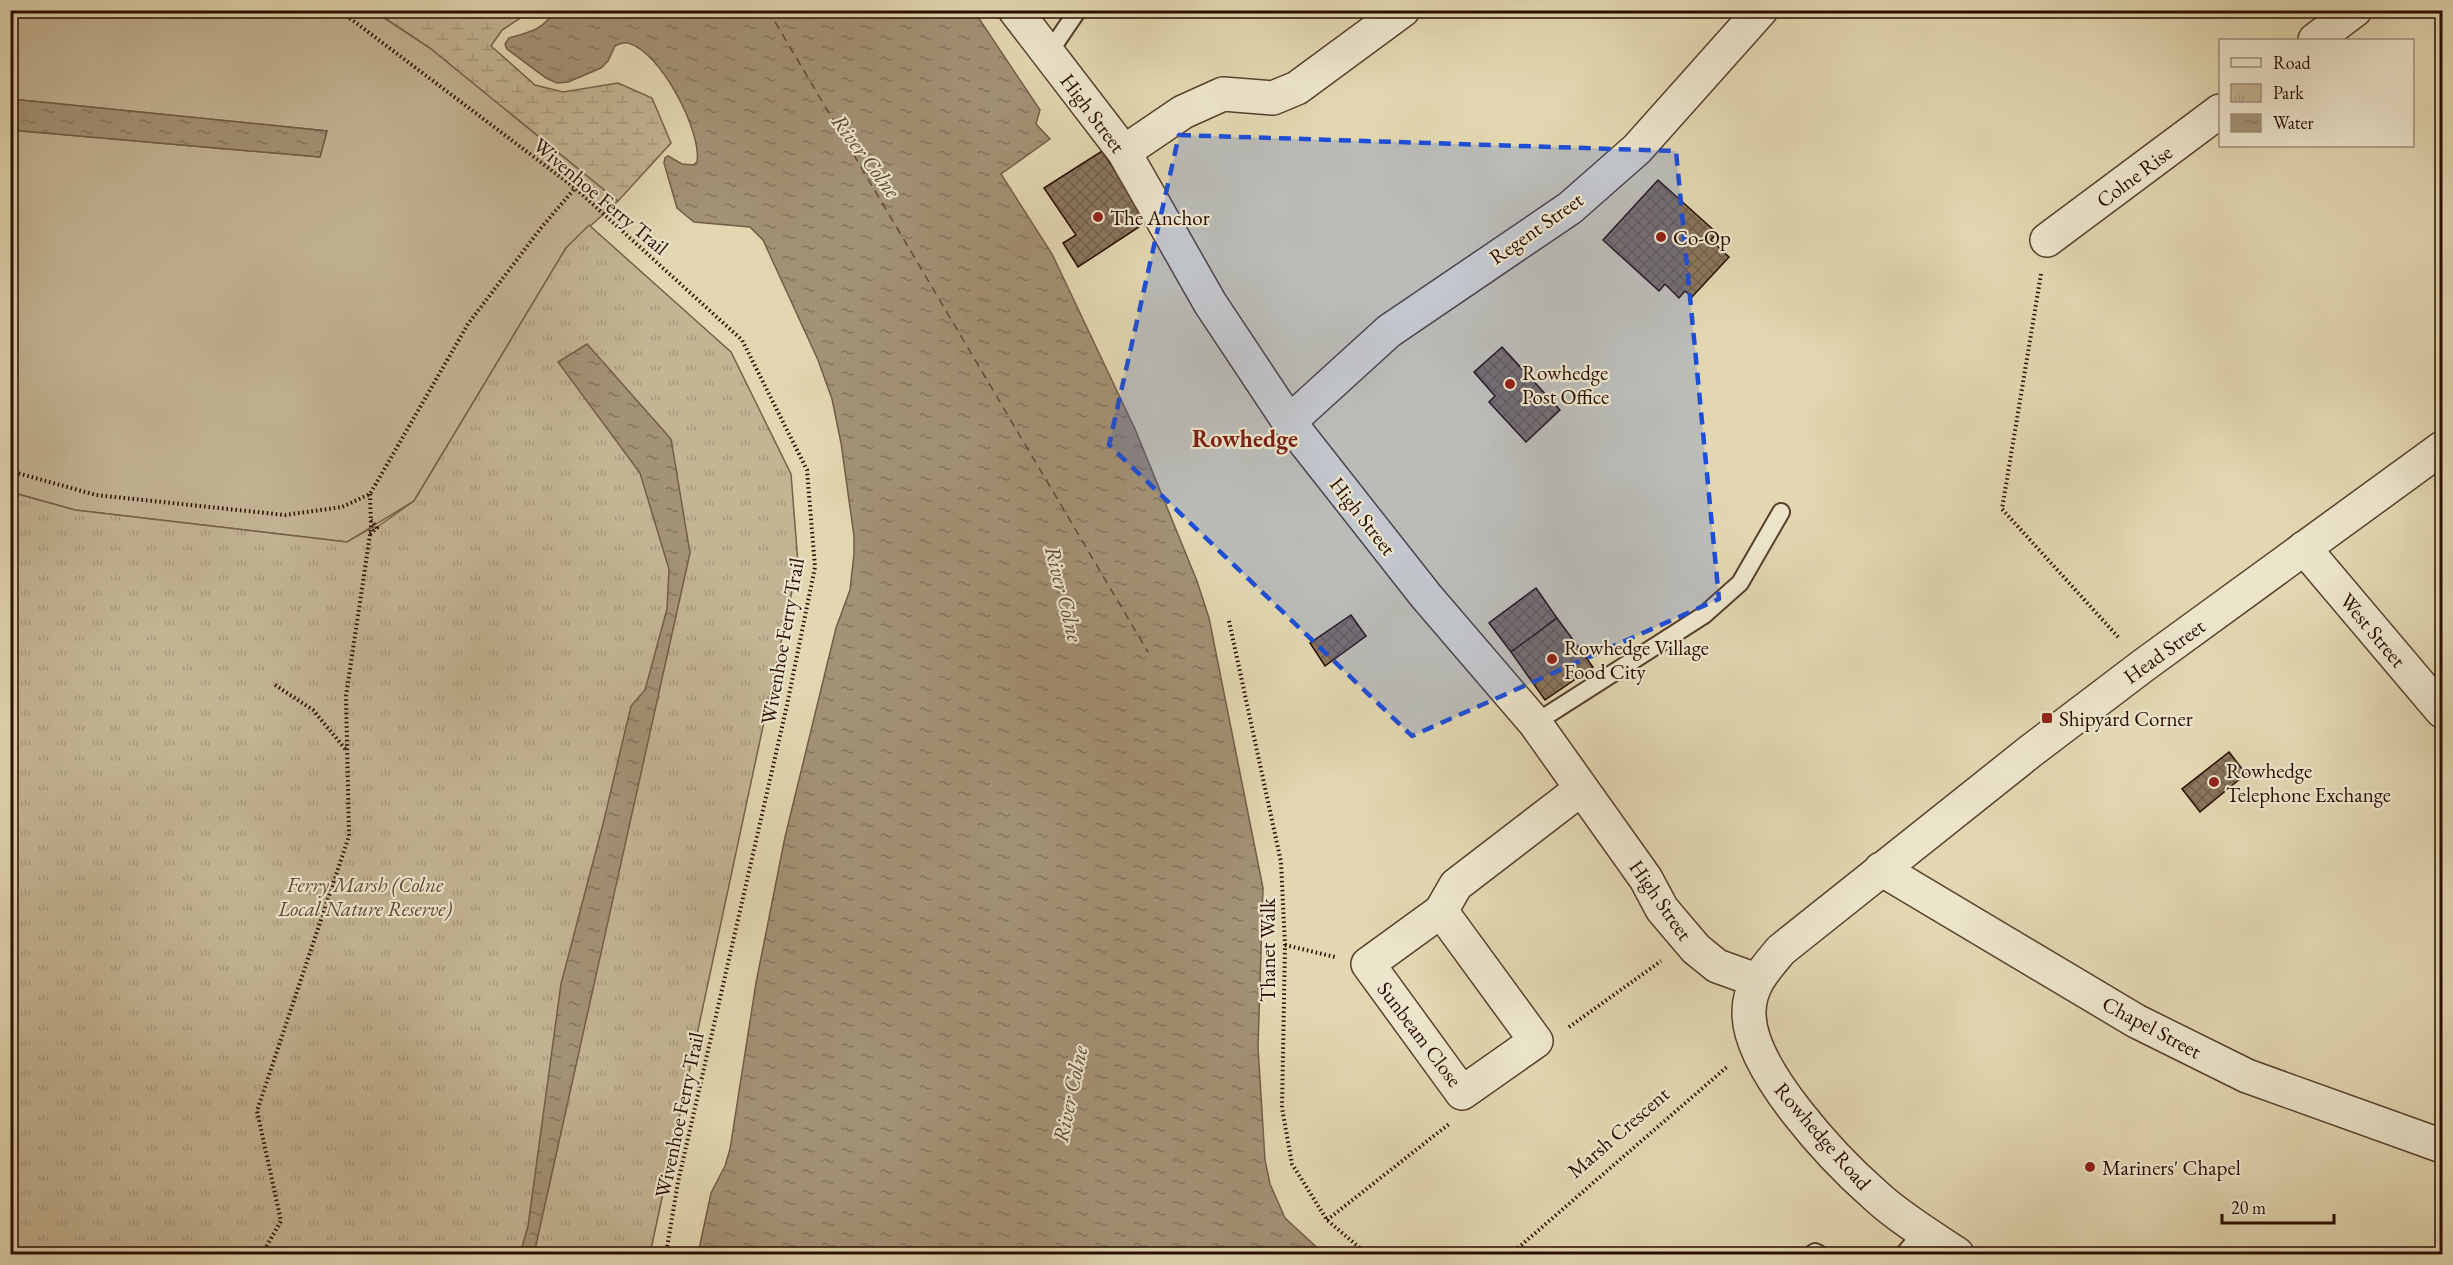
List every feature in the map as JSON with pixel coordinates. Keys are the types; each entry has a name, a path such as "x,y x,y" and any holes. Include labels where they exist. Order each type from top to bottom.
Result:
{"street":[{"name":"High Street","path":"1015,10 1124,152 1210,303 1289,422 1426,596 1535,723 1646,879 1662,909 1696,950 1717,966 1756,980"},
{"path":"1124,152 1183,112 1223,94 1273,98 1297,88 1402,10"},
{"name":"Regent Street","path":"1289,422 1389,331 1570,208 1636,149 1761,10"},
{"path":"2316,39 2355,10"},
{"name":"Colne Rise","path":"2047,240 2219,112"},
{"name":"Head Street","path":"1756,980 1781,950 2032,750 2144,665 2442,448"},
{"name":"West Street","path":"2304,549 2442,711"},
{"name":"Sunbeam Close","path":"1536,1041 1462,1093 1368,964 1441,911 1456,885 1581,789"},
{"name":"Chapel Street","path":"1881,869 2136,1022 2247,1076 2442,1146"},
{"path":"1441,911 1536,1041"},
{"name":"Rowhedge Road","path":"1756,980 1749,1012 1754,1043 1777,1085 1822,1141 1876,1197 1913,1243 1957,1254"}],"lane":[{"path":"1048,54 1078,10"},
{"path":"1535,723 1704,615 1740,583 1781,512"},
{"path":"1812,1254 1815,1251 1819,1254"}],"path":[{"name":"Wivenhoe Ferry Trail","path":"339,10 575,188 742,340 807,470 815,567 787,705 678,1182 666,1254"},
{"path":"262,1254 281,1221 257,1111 349,836 346,696 370,534 370,494 468,324 541,228 575,188"},
{"path":"2047,240 2002,509 2144,665"},
{"path":"10,471 96,495 285,514 342,507 370,494"},
{"name":"Thanet Walk","path":"1229,621 1281,862 1285,945 1282,1108 1292,1164 1327,1220 1367,1254"},
{"path":"275,685 313,710 347,751"},
{"path":"1536,1041 1559,1034 1689,941"},
{"path":"1285,945 1368,964"},
{"name":"Marsh Crescent","path":"1511,1254 1754,1043"},
{"path":"1327,1220 1462,1114 1462,1093"}],"highlighted area":[{"path":"1179,135 1676,151 1719,599 1412,736 1109,445"}],"green space":[{"path":"11,11 374,11 430,48 618,201 566,248 414,501 347,542 75,510 11,492 10,130 320,157 327,131 11,99"},
{"path":"374,11 531,11 502,30 491,46 535,85 563,92 618,83 652,98 671,143 618,201 430,48"},
{"name":"Ferry Marsh (Colne Local Nature Reserve)","path":"589,225 731,352 791,474 798,563 650,1254 11,1254 10,492 75,510 347,542 377,527 414,501 566,248"}],"water":[{"name":"River Colne","path":"555,11 974,11 1040,110 1036,124 1050,139 1001,174 1052,254 1135,429 1197,581 1209,618 1263,888 1258,1047 1265,1160 1270,1184 1285,1218 1324,1254 698,1254 711,1193 725,1166 730,1149 756,983 785,837 836,628 850,590 854,536 841,443 832,399 818,360 763,240 750,227 694,222 677,208 664,163 665,158 668,156 682,164 693,165 697,162 697,148 686,113 676,94 653,61 640,49 628,43 615,46 608,61 601,68 568,82 557,83 546,78 507,49 505,44 509,38 535,29"},
{"path":"10,99 327,131 320,157 11,130"},
{"path":"587,344 671,439 690,553 534,1254 520,1254 528,1226 561,984 631,706 645,690 667,609 669,569 640,473 558,362"}],"building":[{"path":"1102,151 1148,221 1078,267 1063,243 1076,235 1044,188"},
{"name":"Co-Op","path":"1658,180 1717,233 1711,240 1729,257 1692,297 1685,291 1679,298 1665,284 1659,291 1603,240"},
{"name":"Rowhedge Post Office","path":"1502,347 1560,410 1526,442 1489,402 1495,396 1474,372"},
{"path":"1536,588 1557,618 1511,652 1489,623"},
{"path":"1351,615 1366,636 1325,666 1310,643"},
{"name":"Rowhedge Village Food City","path":"1557,618 1593,667 1545,700 1511,652"},
{"name":"Rowhedge Telephone Exchange","path":"2229,752 2246,774 2200,812 2182,789"}],"ferry route":[{"path":"768,10 1148,652"}],"place":[{"name":"The Anchor","path":"1098,217"},
{"name":"Co-Op","path":"1661,237"},
{"name":"Rowhedge Post Office","path":"1510,384"},
{"name":"Rowhedge Village Food City","path":"1552,659"},
{"name":"Shipyard Corner","path":"2047,718"},
{"name":"Rowhedge Telephone Exchange","path":"2214,782"},
{"name":"Mariners' Chapel","path":"2090,1167"}],"district":[{"name":"Rowhedge","path":"1245,438"}]}
